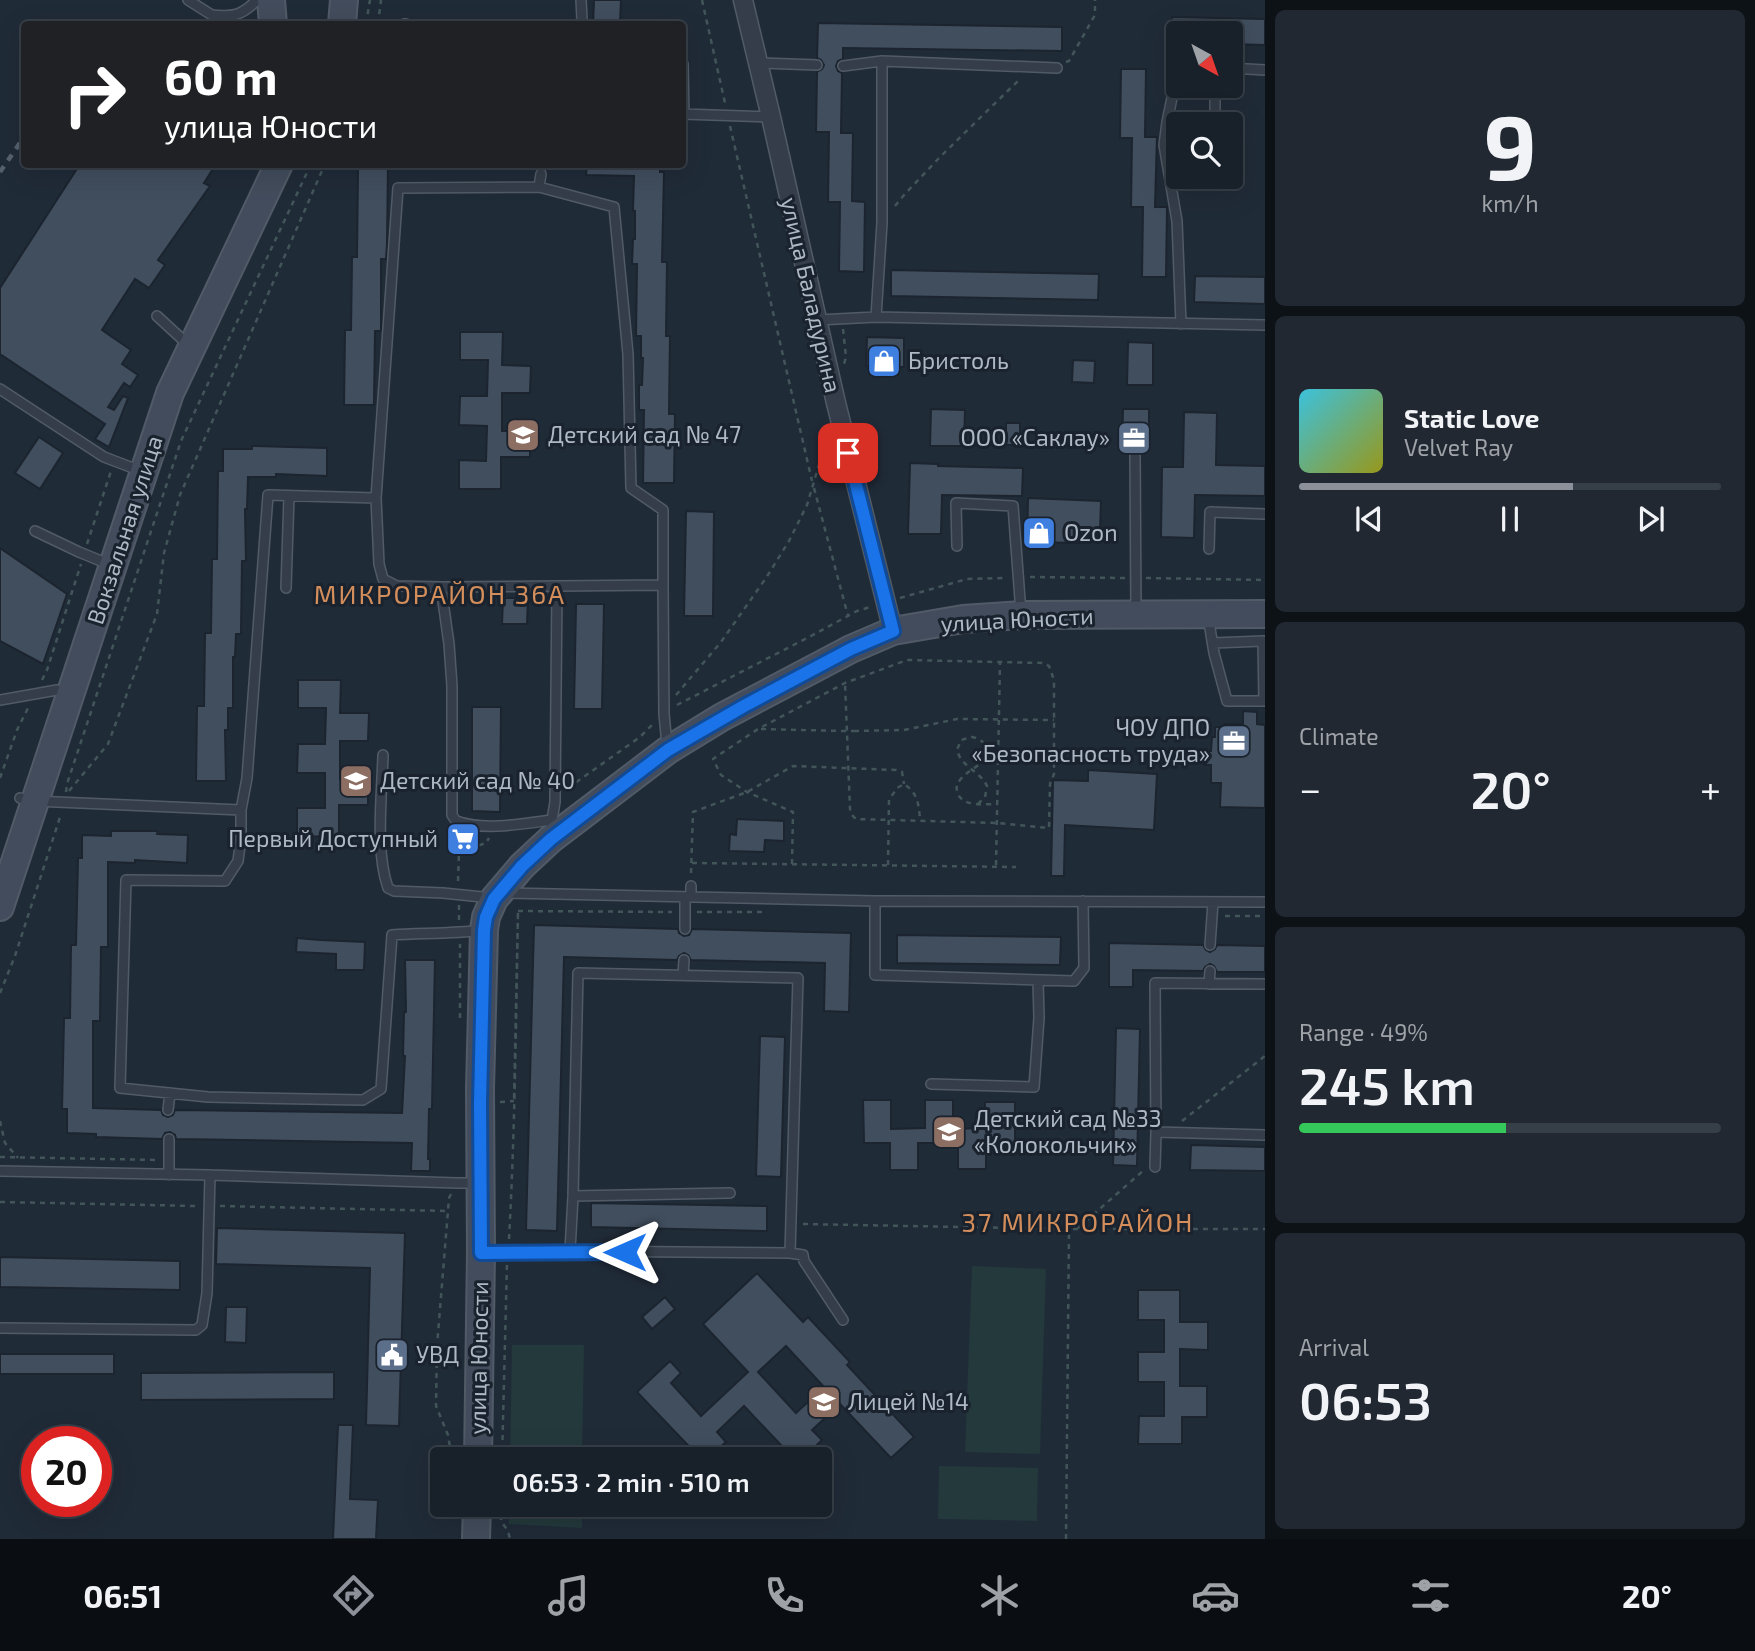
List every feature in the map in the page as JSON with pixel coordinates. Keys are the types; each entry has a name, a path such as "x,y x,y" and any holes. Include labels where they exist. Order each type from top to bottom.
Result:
{"main road":[{"path":"271,0 272,21"},
{"path":"342,21 344,0"},
{"name":"Вокзальная улица","path":"0,907 27,799 46,692 123,464 156,400 258,168"},
{"name":"Вокзальная улица","path":"0,855 27,799 170,393 277,168"},
{"name":"улица Юности","path":"478,1447 481,1253 469,1183 480,1078 472,931 486,917 496,896 530,879 551,830 668,750 722,717 851,649 893,631 963,619 1021,615 1265,614"},
{"path":"476,1539 477,1517"}],"street":[{"name":"улица Баладурина","path":"743,0 836,404 893,631"}],"lane":[{"path":"188,0 221,21"},
{"path":"212,15 240,14 257,0"},
{"path":"581,0 581,21"},
{"path":"876,317 882,223 882,61"},
{"path":"842,66 882,61 1057,68"},
{"path":"758,64 817,65"},
{"path":"1243,69 1265,70"},
{"path":"1172,98 1164,145 1177,221 1181,324"},
{"path":"686,114 771,117"},
{"path":"539,187 541,174"},
{"path":"663,586 397,586 383,579 379,564 376,498 398,188 539,187 614,207 628,354 631,488 663,510 664,714 668,750"},
{"path":"157,316 182,339"},
{"path":"818,320 876,317 1265,325"},
{"path":"0,389 104,457 123,464"},
{"path":"1135,454 1136,615"},
{"path":"376,498 268,495 247,778 241,810 238,862 225,881 126,880 120,1088 208,1097 363,1100 381,1089 392,935 472,931"},
{"path":"286,588 289,496"},
{"path":"957,546 956,503 1013,506 1021,615"},
{"path":"1209,549 1210,512 1265,514"},
{"path":"35,531 92,558"},
{"path":"441,587 452,686 452,814 456,821 466,825 511,825 551,830 555,802 557,586"},
{"path":"1208,615 1214,653 1227,701 1264,701 1264,641 1213,643"},
{"path":"0,700 46,692"},
{"path":"383,755 381,847 388,888 394,891 496,896"},
{"path":"27,799 241,810"},
{"path":"530,879 688,897 875,901 1265,902"},
{"path":"685,929 691,886"},
{"path":"875,901 874,975 1074,981 1084,968 1083,901"},
{"path":"1210,945 1213,902"},
{"path":"683,975 684,960"},
{"path":"1209,984 1210,971"},
{"path":"570,1251 578,973 799,978 790,1253"},
{"path":"930,1084 1034,1087 1039,1018 1038,980"},
{"path":"1155,1167 1155,984 1265,984"},
{"path":"168,1110 170,1093"},
{"path":"1156,1132 1265,1135"},
{"path":"169,1139 169,1175"},
{"path":"0,1171 469,1183"},
{"path":"0,1328 196,1331 202,1325 207,1293 210,1175"},
{"path":"573,1196 730,1193"},
{"path":"481,1253 570,1251 803,1255 804,1261 843,1320"}],"path":[{"path":"366,21 370,0"},
{"path":"378,21 381,0"},
{"path":"702,0 813,485 848,616"},
{"path":"1057,68 1069,61 1095,15 1095,0"},
{"path":"882,223 904,195 1023,76"},
{"path":"65,802 66,784 181,440 309,168"},
{"path":"0,993 15,956 65,802 71,788 108,744 157,614 164,553 180,495 323,168"},
{"path":"842,319 846,357 843,368"},
{"path":"555,802 566,790 640,737 664,714 680,688 722,642 766,578 807,505 836,404"},
{"path":"0,778 17,730 46,692 47,670 92,558 123,464"},
{"path":"792,864 793,812 747,792 720,775 713,759 758,729 845,683 907,660 1043,663 1049,666 1054,680 1054,774 1050,784 1049,828 997,823 856,819 851,814 845,683"},
{"path":"996,867 1000,662"},
{"path":"758,729 904,730 957,719 1054,720"},
{"path":"978,804 985,797 987,786 982,777 972,770 961,761 957,750 961,740 972,737 984,742 986,757 983,761 972,770 961,778 956,786 960,797 970,804 978,804 998,804"},
{"path":"691,886 693,812 747,792 793,766 896,769 902,772 904,784 912,789 918,799 920,821"},
{"path":"888,866 889,800 897,788 904,784"},
{"path":"460,1017 472,931 458,895 459,852 486,843 490,836 511,825"},
{"path":"691,863 1016,867"},
{"path":"502,1447 516,1064 518,911 514,1101"},
{"path":"0,1121 5,1143 18,1158"},
{"path":"0,1157 169,1160"},
{"path":"450,1447 436,1406 438,1334 449,1199 469,1183"},
{"path":"0,1202 448,1211"},
{"path":"790,1223 1069,1230 1265,1229"},
{"path":"1066,1539 1069,1230"},
{"path":"501,1517 510,1539"}],"green space":[{"path":"972,1266 1046,1269 1040,1454 965,1452"},
{"path":"512,1345 584,1345 582,1447 510,1447"},
{"path":"939,1466 1038,1468 1037,1521 938,1519"},
{"path":"509,1517 582,1517 582,1528 509,1524"}],"building":[{"path":"594,0 621,0 620,21 593,21"},
{"path":"1172,17 1265,19 1265,45 1243,44 1243,21 1172,21"},
{"path":"818,23 1062,27 1062,51 843,48 843,59 838,61 836,66 842,73 841,133 853,133 852,201 865,202 864,272 839,271 840,202 828,202 829,132 816,132 817,72 824,65 817,58"},
{"path":"1121,69 1146,69 1145,137 1157,137 1155,207 1167,207 1166,277 1142,277 1143,207 1131,207 1132,138 1120,138"},
{"path":"77,168 213,168 204,183 210,186 158,260 165,265 149,288 135,279 102,330 131,350 122,364 138,375 130,387 124,383 108,407 114,410 123,396 128,398 109,447 95,439 105,424 0,354 0,288"},
{"path":"388,168 386,259 381,259 381,331 375,331 374,405 344,405 345,330 351,330 352,257 357,257 358,169"},
{"path":"587,168 660,168 660,172 664,172 662,262 667,262 666,336 670,336 669,414 675,414 674,483 643,483 644,410 639,410 639,385 642,385 643,358 641,336 636,336 637,264 632,264 635,239 634,176 586,175"},
{"path":"891,270 1099,274 1098,300 891,296"},
{"path":"1195,276 1265,277 1265,304 1194,302"},
{"path":"460,332 503,332 502,365 531,366 530,393 502,393 502,431 530,431 530,457 501,457 501,489 459,489 459,460 486,461 487,426 459,425 460,396 487,396 488,360 460,360"},
{"path":"867,337 904,338 904,367 866,366"},
{"path":"1128,342 1153,343 1153,385 1127,385"},
{"path":"1073,360 1095,361 1094,383 1072,382"},
{"path":"931,409 965,410 964,446 930,446"},
{"path":"1123,409 1149,409 1149,447 1122,446"},
{"path":"1184,412 1217,413 1216,465 1265,466 1265,496 1195,495 1194,538 1161,537 1162,467 1183,467"},
{"path":"1006,423 1020,423 1020,445 1006,445"},
{"path":"39,437 63,453 40,489 15,473"},
{"path":"252,446 327,448 327,476 276,474 276,477 248,477 245,509 246,561 242,561 241,634 236,634 233,708 228,708 228,730 225,730 226,781 196,781 197,706 204,706 205,633 211,633 212,559 217,559 218,471 223,471 223,449 252,449"},
{"path":"910,463 1023,468 1022,496 942,495 941,534 908,534"},
{"path":"1028,498 1101,501 1100,532 1079,532 1078,543 1027,542"},
{"path":"686,511 714,512 713,616 684,616"},
{"path":"0,548 67,594 43,664 0,641"},
{"path":"503,598 528,598 527,624 502,624"},
{"path":"576,604 604,604 602,709 574,709"},
{"path":"298,680 341,680 340,713 369,713 368,741 340,741 340,779 368,779 368,805 339,805 339,837 297,836 297,808 325,808 325,773 297,773 298,744 325,744 326,708 298,708"},
{"path":"472,707 501,707 500,812 472,811"},
{"path":"1243,711 1257,712 1257,724 1265,725 1265,808 1220,807 1221,783 1211,783 1211,765 1204,765 1204,751 1211,751 1215,727 1243,724"},
{"path":"1088,770 1157,774 1154,830 1065,825 1064,876 1051,876 1053,780 1088,781"},
{"path":"737,819 784,821 784,841 765,840 764,852 729,851 730,834 736,835"},
{"path":"111,831 158,831 157,834 188,835 187,863 135,860 135,863 108,862 108,947 101,947 100,1021 93,1021 93,1108 161,1110 163,1115 168,1117 173,1115 175,1110 402,1113 405,960 435,960 432,1109 429,1109 430,1171 411,1171 412,1143 176,1139 170,1132 165,1133 162,1139 96,1137 96,1134 67,1133 67,1109 62,1109 64,1018 70,1018 71,945 76,945 78,858 82,858 82,835 111,836"},
{"path":"534,925 678,929 684,936 689,935 692,929 851,933 849,1012 824,1011 825,963 691,960 684,953 677,960 564,957 557,1231 526,1230"},
{"path":"897,935 1061,937 1060,965 897,963"},
{"path":"297,938 365,942 364,970 336,970 336,954 296,952"},
{"path":"1109,943 1203,945 1210,952 1217,945 1265,946 1265,972 1217,972 1210,964 1203,971 1133,970 1133,987 1109,987"},
{"path":"1116,1028 1140,1029 1137,1166 1113,1165"},
{"path":"760,1036 785,1037 781,1177 756,1176"},
{"path":"863,1100 891,1100 891,1129 925,1128 925,1100 953,1100 953,1129 985,1128 985,1102 1015,1102 1015,1143 986,1143 986,1169 958,1169 958,1143 918,1143 918,1170 890,1170 890,1143 864,1143"},
{"path":"1191,1145 1265,1147 1265,1171 1190,1170"},
{"path":"591,1203 767,1206 767,1231 591,1227"},
{"path":"217,1228 405,1233 399,1426 366,1425 370,1268 216,1264"},
{"path":"0,1257 180,1261 180,1290 0,1287"},
{"path":"757,1273 803,1322 808,1317 850,1362 847,1365 914,1437 891,1458 840,1404 812,1430 822,1440 815,1447 783,1447 744,1406 717,1432 726,1442 720,1447 690,1447 637,1392 670,1361 681,1373 671,1383 701,1416 748,1372 703,1324","holes":["786,1346 824,1387 796,1413 758,1372"]},
{"path":"1138,1290 1180,1290 1180,1322 1208,1322 1208,1350 1180,1349 1180,1386 1207,1386 1207,1417 1182,1417 1182,1444 1138,1444 1139,1416 1164,1416 1164,1382 1138,1382 1138,1352 1164,1352 1164,1320 1138,1320"},
{"path":"665,1297 675,1309 652,1329 642,1317"},
{"path":"226,1307 247,1307 246,1343 225,1342"},
{"path":"0,1354 114,1354 114,1374 0,1374"},
{"path":"334,1372 334,1399 141,1400 141,1373"},
{"path":"338,1425 353,1425 350,1499 378,1500 376,1539 333,1539"}],"railway":[{"path":"0,172 21,141"}],"place":[{"name":"Бристоль","path":"884,361"},
{"name":"Детский сад № 47","path":"523,435"},
{"name":"ООО «Саклау»","path":"1134,438"},
{"name":"Ozon","path":"1039,533"},
{"name":"ЧОУ ДПО «Безопасность труда»","path":"1234,741"},
{"name":"Детский сад № 40","path":"356,781"},
{"name":"Первый Доступный","path":"463,839"},
{"name":"Детский сад №33 «Колокольчик»","path":"949,1132"},
{"name":"УВД","path":"392,1355"},
{"name":"Лицей №14","path":"824,1402"}],"district":[{"name":"МИКРОРАЙОН 36А","path":"440,595"},
{"name":"37 МИКРОРАЙОН","path":"1078,1223"}],"route":[{"path":"625,1252 481,1253 480,1089 486,917 499,892 551,839 668,750 722,717 851,649 893,631 848,453"}]}
